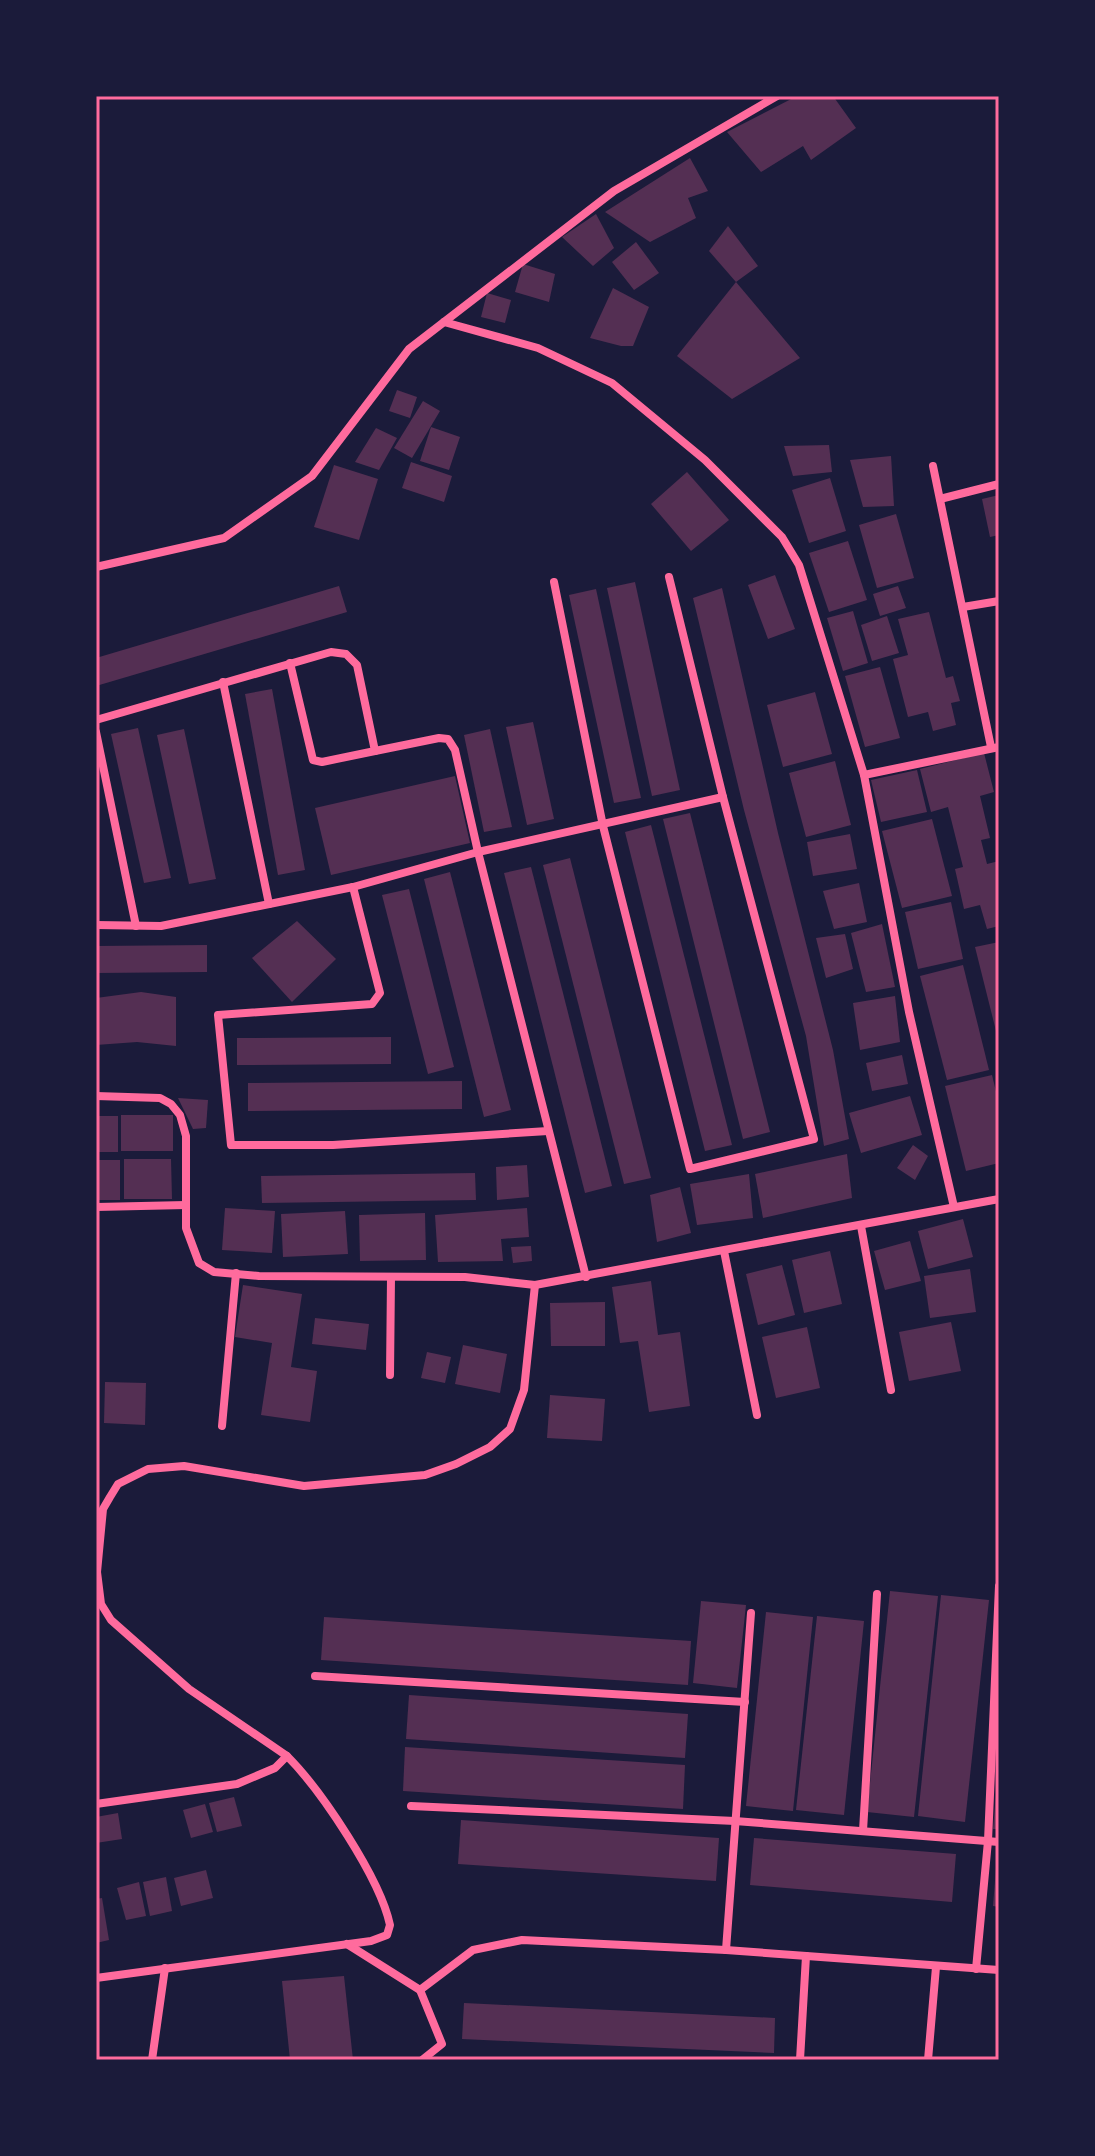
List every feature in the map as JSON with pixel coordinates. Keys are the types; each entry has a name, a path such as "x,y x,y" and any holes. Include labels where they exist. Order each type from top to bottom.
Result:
{"street":[{"path":"96,567 224,538 312,476 409,349 614,191 773,97"},
{"path":"444,322 538,348 612,383 705,460 782,537 799,565 864,775 909,1012 954,1207"},
{"path":"864,775 995,747 933,466"},
{"path":"940,499 999,484"},
{"path":"554,582 603,826 690,1169 814,1139 723,797 669,577"},
{"path":"963,607 999,601"},
{"path":"96,720 290,663 339,652 353,658 364,692 375,751"},
{"path":"290,663 313,760 322,762 439,738 448,739 455,750 586,1277"},
{"path":"223,682 269,904"},
{"path":"96,732 136,926"},
{"path":"96,925 161,926 353,887 478,852 723,797"},
{"path":"353,887 380,993 372,1004 218,1015 231,1145 333,1145 548,1131"},
{"path":"96,1096 160,1098 171,1104 180,1115 186,1136 186,1228 199,1263 214,1272 259,1276 465,1277 535,1285 999,1199"},
{"path":"96,1207 186,1205"},
{"path":"861,1226 891,1390"},
{"path":"724,1251 757,1415"},
{"path":"222,1426 236,1273"},
{"path":"390,1375 391,1277"},
{"path":"96,1978 383,1938 389,1929 389,1919 356,1848 301,1770 287,1756 189,1689 111,1620 101,1604 97,1572 103,1509 118,1484 129,1477 160,1468 184,1466 304,1486 425,1475 456,1464 490,1447 510,1429 524,1390 535,1285"},
{"path":"976,1969 988,1841 999,1586"},
{"path":"863,1831 877,1594"},
{"path":"726,1950 751,1613"},
{"path":"315,1676 745,1702"},
{"path":"96,1804 237,1784 275,1768 287,1756"},
{"path":"411,1806 735,1821 999,1842"},
{"path":"420,1990 473,1950 522,1940 726,1950 999,1970"},
{"path":"346,1944 420,1990 442,2044 422,2060"},
{"path":"800,2060 806,1956"},
{"path":"928,2060 936,1967"},
{"path":"152,2060 165,1968"}],"building":[{"path":"797,96 833,96 856,128 811,160 803,146 761,172 727,132"},
{"path":"690,158 708,191 688,198 696,218 650,242 605,212"},
{"path":"596,214 614,248 593,266 562,237"},
{"path":"728,226 758,266 736,282 709,251"},
{"path":"636,242 659,273 634,290 612,262"},
{"path":"523,264 555,274 549,302 515,292"},
{"path":"736,282 800,358 732,399 677,356"},
{"path":"613,288 649,307 633,346 590,338"},
{"path":"487,293 511,300 505,323 481,317"},
{"path":"397,390 417,397 410,418 389,411"},
{"path":"423,401 440,411 412,458 394,448"},
{"path":"431,427 460,437 449,470 420,461"},
{"path":"376,428 397,438 379,470 355,462"},
{"path":"829,445 832,472 793,476 784,446"},
{"path":"891,456 894,506 863,507 850,460"},
{"path":"411,462 452,476 444,502 402,488"},
{"path":"334,465 378,479 359,540 314,527"},
{"path":"687,472 729,520 691,551 651,504"},
{"path":"830,478 846,531 809,543 792,490"},
{"path":"999,495 999,535 990,537 982,499"},
{"path":"896,514 914,578 877,588 859,525"},
{"path":"848,541 867,600 829,612 809,553"},
{"path":"775,575 795,629 768,639 748,585"},
{"path":"635,582 680,790 652,796 607,588"},
{"path":"339,586 347,612 96,686 96,658"},
{"path":"898,586 906,608 880,616 873,594"},
{"path":"722,588 778,833 833,1050 849,1139 824,1146 806,1036 744,810 693,598"},
{"path":"596,589 641,798 614,803 569,595"},
{"path":"853,611 868,663 843,671 827,618"},
{"path":"929,612 946,678 953,676 960,701 951,703 956,725 933,731 928,712 908,717 893,659 908,655 898,619"},
{"path":"887,616 899,653 872,661 861,625"},
{"path":"880,667 900,738 865,747 845,676"},
{"path":"272,689 305,870 278,875 245,694"},
{"path":"815,692 832,754 783,767 767,705"},
{"path":"533,722 554,819 527,825 506,727"},
{"path":"138,728 171,878 144,883 111,734"},
{"path":"184,729 216,879 189,884 157,735"},
{"path":"490,729 512,827 484,832 464,735"},
{"path":"984,753 994,792 980,796 990,838 981,840 987,864 999,861 999,926 987,929 980,905 964,909 955,869 963,867 948,807 931,812 920,769"},
{"path":"835,761 851,825 806,837 789,773"},
{"path":"917,770 927,812 881,822 871,780"},
{"path":"455,776 470,843 331,875 315,808"},
{"path":"690,813 770,1132 743,1139 663,819"},
{"path":"932,819 952,896 902,908 882,831"},
{"path":"651,825 732,1145 705,1151 625,832"},
{"path":"850,834 857,869 813,876 807,842"},
{"path":"570,858 651,1178 624,1184 543,865"},
{"path":"531,867 612,1186 585,1193 504,873"},
{"path":"450,872 511,1110 484,1117 424,879"},
{"path":"859,883 867,922 834,929 823,891"},
{"path":"409,889 454,1067 428,1074 382,895"},
{"path":"951,902 963,959 918,969 905,912"},
{"path":"297,921 336,959 292,1002 252,958"},
{"path":"882,924 895,987 866,992 851,933"},
{"path":"845,934 853,969 826,978 816,938"},
{"path":"999,942 999,1039 998,1039 975,947"},
{"path":"207,945 207,972 96,973 96,946"},
{"path":"963,965 989,1070 947,1080 920,976"},
{"path":"141,992 176,997 176,1046 137,1042 96,1045 96,998"},
{"path":"895,996 900,1042 860,1050 853,1003"},
{"path":"391,1037 391,1064 237,1065 237,1038"},
{"path":"902,1055 908,1084 872,1091 866,1063"},
{"path":"992,1075 999,1104 999,1163 966,1171 945,1086"},
{"path":"462,1081 462,1109 248,1111 248,1083"},
{"path":"910,1096 922,1135 861,1153 849,1113"},
{"path":"178,1098 208,1100 206,1128 193,1129"},
{"path":"121,1115 173,1115 173,1151 121,1151"},
{"path":"96,1116 118,1116 118,1152 96,1152"},
{"path":"913,1145 928,1156 915,1180 897,1168"},
{"path":"847,1154 852,1198 763,1218 755,1174"},
{"path":"124,1159 171,1159 172,1199 124,1199"},
{"path":"96,1160 120,1160 120,1200 96,1200"},
{"path":"527,1165 529,1197 497,1200 496,1167"},
{"path":"475,1173 476,1200 262,1203 261,1176"},
{"path":"749,1174 753,1218 697,1225 690,1184"},
{"path":"680,1187 691,1233 657,1242 650,1195"},
{"path":"225,1208 275,1211 272,1253 222,1250"},
{"path":"527,1208 529,1237 501,1239 503,1261 438,1262 435,1215"},
{"path":"345,1211 348,1254 283,1257 281,1214"},
{"path":"425,1213 426,1260 360,1261 359,1215"},
{"path":"963,1219 973,1257 928,1269 918,1231"},
{"path":"910,1241 921,1281 885,1290 874,1251"},
{"path":"531,1246 532,1261 513,1263 511,1247"},
{"path":"830,1251 842,1304 804,1313 792,1260"},
{"path":"782,1265 795,1315 758,1325 746,1274"},
{"path":"970,1269 976,1312 930,1318 924,1276"},
{"path":"651,1281 658,1335 680,1332 690,1406 649,1412 638,1341 620,1343 612,1287"},
{"path":"243,1285 302,1294 291,1367 317,1371 310,1422 261,1415 272,1343 235,1337"},
{"path":"605,1302 605,1346 551,1346 550,1303"},
{"path":"315,1318 369,1324 366,1350 312,1344"},
{"path":"951,1322 961,1371 909,1381 899,1332"},
{"path":"807,1327 820,1388 776,1398 762,1337"},
{"path":"463,1345 507,1354 500,1393 455,1384"},
{"path":"427,1352 451,1357 445,1383 421,1378"},
{"path":"105,1382 146,1383 145,1425 104,1423"},
{"path":"550,1395 605,1399 602,1441 547,1438"},
{"path":"890,1591 938,1596 914,1817 867,1812"},
{"path":"941,1595 989,1600 965,1822 918,1816"},
{"path":"701,1601 746,1605 737,1688 693,1683"},
{"path":"766,1612 813,1617 793,1811 746,1806"},
{"path":"817,1616 864,1621 844,1815 796,1810"},
{"path":"324,1617 691,1641 688,1685 321,1660"},
{"path":"409,1695 688,1714 685,1758 406,1739"},
{"path":"405,1747 685,1765 683,1809 403,1791"},
{"path":"997,1782 999,1829 993,1829"},
{"path":"234,1797 242,1826 217,1832 209,1803"},
{"path":"205,1804 213,1832 191,1838 183,1810"},
{"path":"118,1813 122,1839 96,1843 96,1817"},
{"path":"461,1820 719,1838 716,1881 458,1864"},
{"path":"754,1838 956,1854 952,1902 750,1885"},
{"path":"999,1855 999,1907 993,1906"},
{"path":"206,1870 213,1898 181,1906 174,1878"},
{"path":"166,1877 172,1911 150,1916 143,1882"},
{"path":"139,1882 146,1916 126,1920 117,1888"},
{"path":"102,1898 109,1940 96,1943 96,1899"},
{"path":"344,1976 353,2060 290,2060 282,1981"},
{"path":"464,2003 775,2018 774,2053 462,2039"}]}
